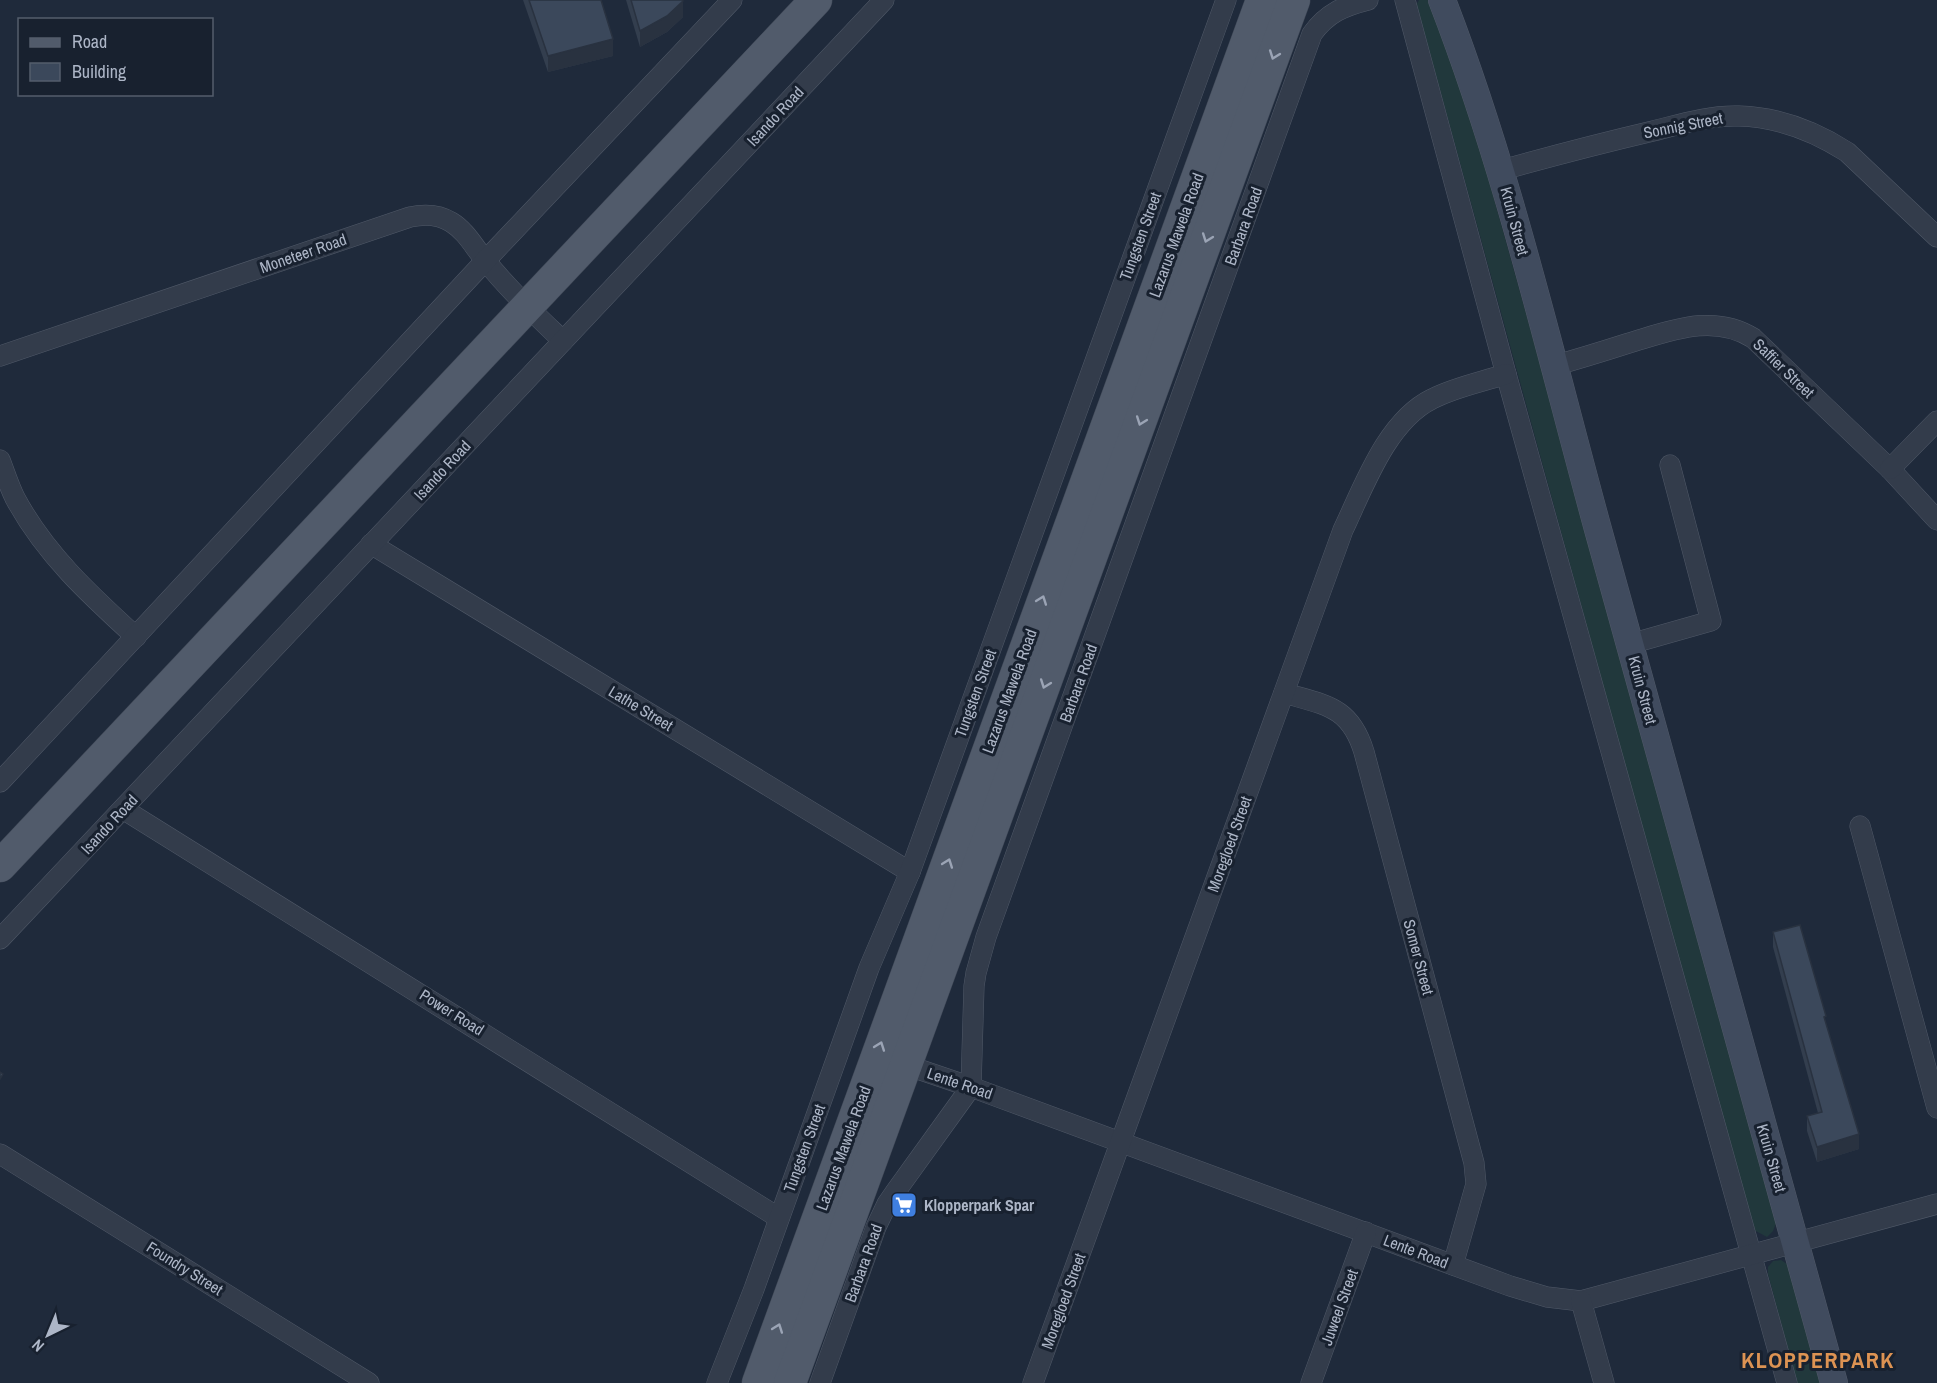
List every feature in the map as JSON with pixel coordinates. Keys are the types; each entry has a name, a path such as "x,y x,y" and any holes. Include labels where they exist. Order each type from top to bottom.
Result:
{"main road":[{"path":"0,866 816,0"},
{"name":"Lazarus Mawela Road","path":"758,1383 1262,0"},
{"name":"Lazarus Mawela Road","path":"790,1383 1294,0"},
{"name":"Kruin Street","path":"1442,0 1468,68 1502,170 1553,366 1834,1383"},
{"path":"844,1146 878,1089 887,1078 906,1065"}],"street":[{"path":"0,782 485,261 732,0"},
{"name":"Isando Road","path":"0,939 884,0"},
{"name":"Tungsten Street","path":"717,1383 754,1289 869,968 910,872 1226,0"},
{"name":"Barbara Road","path":"820,1383 873,1235 887,1204 971,1086 975,973 986,937 1312,34 1324,19 1340,8 1368,0"},
{"path":"1405,0 1506,374 1787,1383"},
{"name":"Sonnig Street","path":"1502,170 1701,119 1727,116 1755,118 1798,127 1847,152 1937,237"},
{"name":"Moneteer Road","path":"0,356 410,217 423,215 438,216 464,232 485,261 563,341"},
{"name":"Saffier Street","path":"1553,366 1678,328 1709,325 1730,327 1753,338 1890,470 1937,520"},
{"name":"Moregloed Street","path":"1033,1383 1343,530 1391,437 1405,419 1432,398 1506,374"},
{"path":"1890,470 1937,421"},
{"path":"0,460 14,497 55,557 81,586 136,637"},
{"path":"1630,644 1711,621 1670,465"},
{"name":"Lathe Street","path":"372,544 910,872"},
{"name":"Somer Street","path":"1284,693 1336,710 1357,730 1364,752 1474,1163 1476,1184 1453,1265"},
{"name":"Power Road","path":"123,809 779,1218"},
{"path":"1860,826 1937,1108"},
{"name":"Lente Road","path":"906,1065 971,1086 1453,1265 1547,1297 1581,1301 1796,1242 1864,1226 1937,1204"},
{"name":"Foundry Street","path":"0,1154 369,1383"},
{"name":"Juweel Street","path":"1311,1383 1366,1232"},
{"path":"1581,1301 1604,1383"}],"green space":[{"path":"1419,0 1431,0 1456,62 1778,1218 1773,1231 1767,1237 1752,1229 1422,24 1417,4"},
{"path":"1781,1260 1790,1266 1824,1383 1797,1383 1768,1274 1768,1267 1773,1261"}],"building":[{"path":"529,0 601,0 613,39 548,56"},
{"path":"631,0 683,1 667,16 640,31"},
{"path":"1800,925 1826,1016 1824,1017 1859,1134 1817,1147 1807,1116 1822,1112 1773,932"}],"place":[{"name":"Klopperpark Spar","path":"904,1205"}],"district":[{"name":"KLOPPERPARK","path":"1818,1360"}]}
